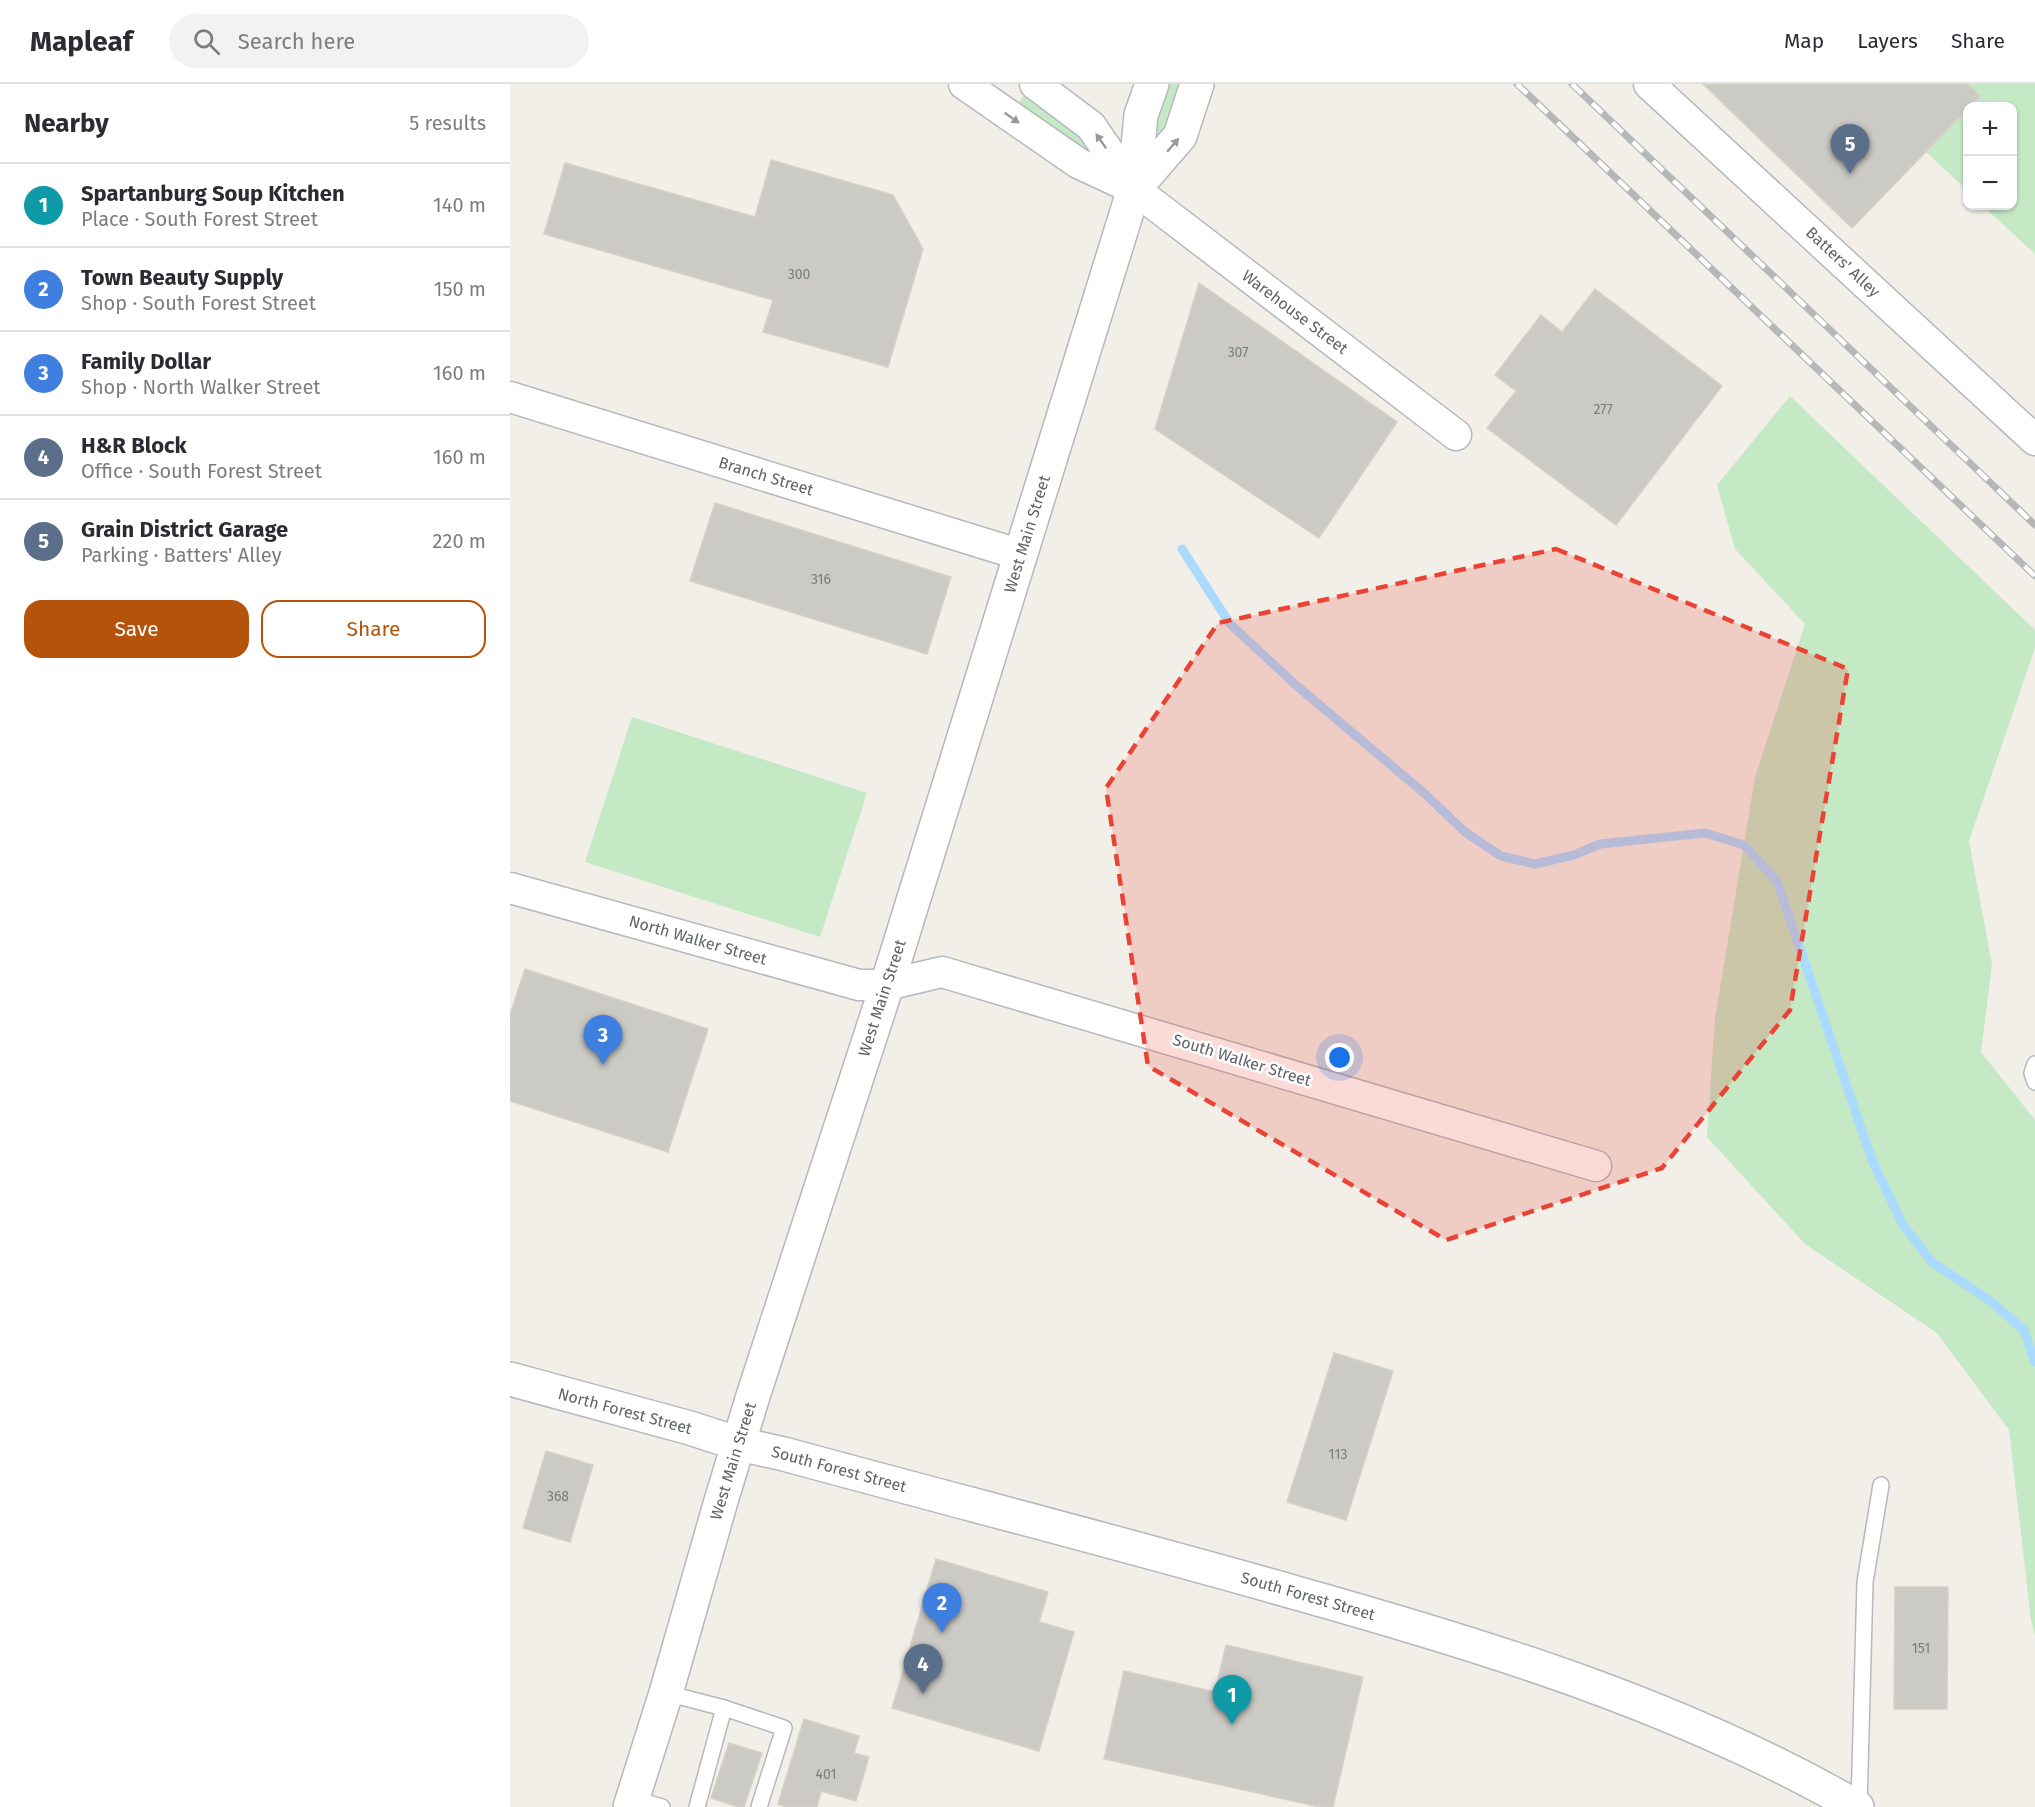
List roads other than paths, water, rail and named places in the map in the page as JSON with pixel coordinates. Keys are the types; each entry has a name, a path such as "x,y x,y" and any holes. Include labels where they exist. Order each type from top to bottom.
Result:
{"street":[{"path":"964,84 1078,163 1134,189"},
{"path":"1035,84 1091,126 1134,189"},
{"name":"West Main Street","path":"641,1804 666,1693 721,1501 807,1227 887,985 1134,189 1141,115 1152,84"},
{"name":"West Main Street","path":"1134,189 1180,136 1197,84"},
{"name":"Batters' Alley","path":"1649,84 2035,440"},
{"name":"Warehouse Street","path":"1134,189 1456,435"},
{"name":"Branch Street","path":"510,397 1021,555"},
{"name":"North Walker Street","path":"510,888 859,985 887,985"},
{"name":"South Walker Street","path":"887,985 942,972 1596,1166"},
{"name":"North Forest Street","path":"510,1379 690,1428 739,1444"},
{"name":"South Forest Street","path":"739,1444 784,1454 1230,1574 1425,1629 1531,1663 1635,1701 1736,1745 1858,1807"}],"lane":[{"path":"2035,1064 2032,1073 2035,1082"},
{"path":"1858,1807 1865,1582 1881,1485"},
{"path":"666,1693 724,1708 783,1728 759,1807"},
{"path":"697,1807 724,1708"}],"waterway":[{"path":"1182,549 1230,624 1297,686 1424,793 1465,832 1501,856 1535,864 1574,855 1600,844 1705,833 1744,845 1777,881 1872,1160 1903,1225 1932,1262 1989,1300 2024,1330 2035,1362"}],"railway":[{"path":"1517,84 2035,576"},
{"path":"1572,84 2035,525"}],"place":[{"name":"Grain District Garage","path":"1850,174"},
{"name":"Family Dollar","path":"603,1065"},
{"name":"Town Beauty Supply","path":"942,1633"},
{"name":"H&R Block","path":"923,1694"},
{"name":"Spartanburg Soup Kitchen","path":"1232,1725"}]}
